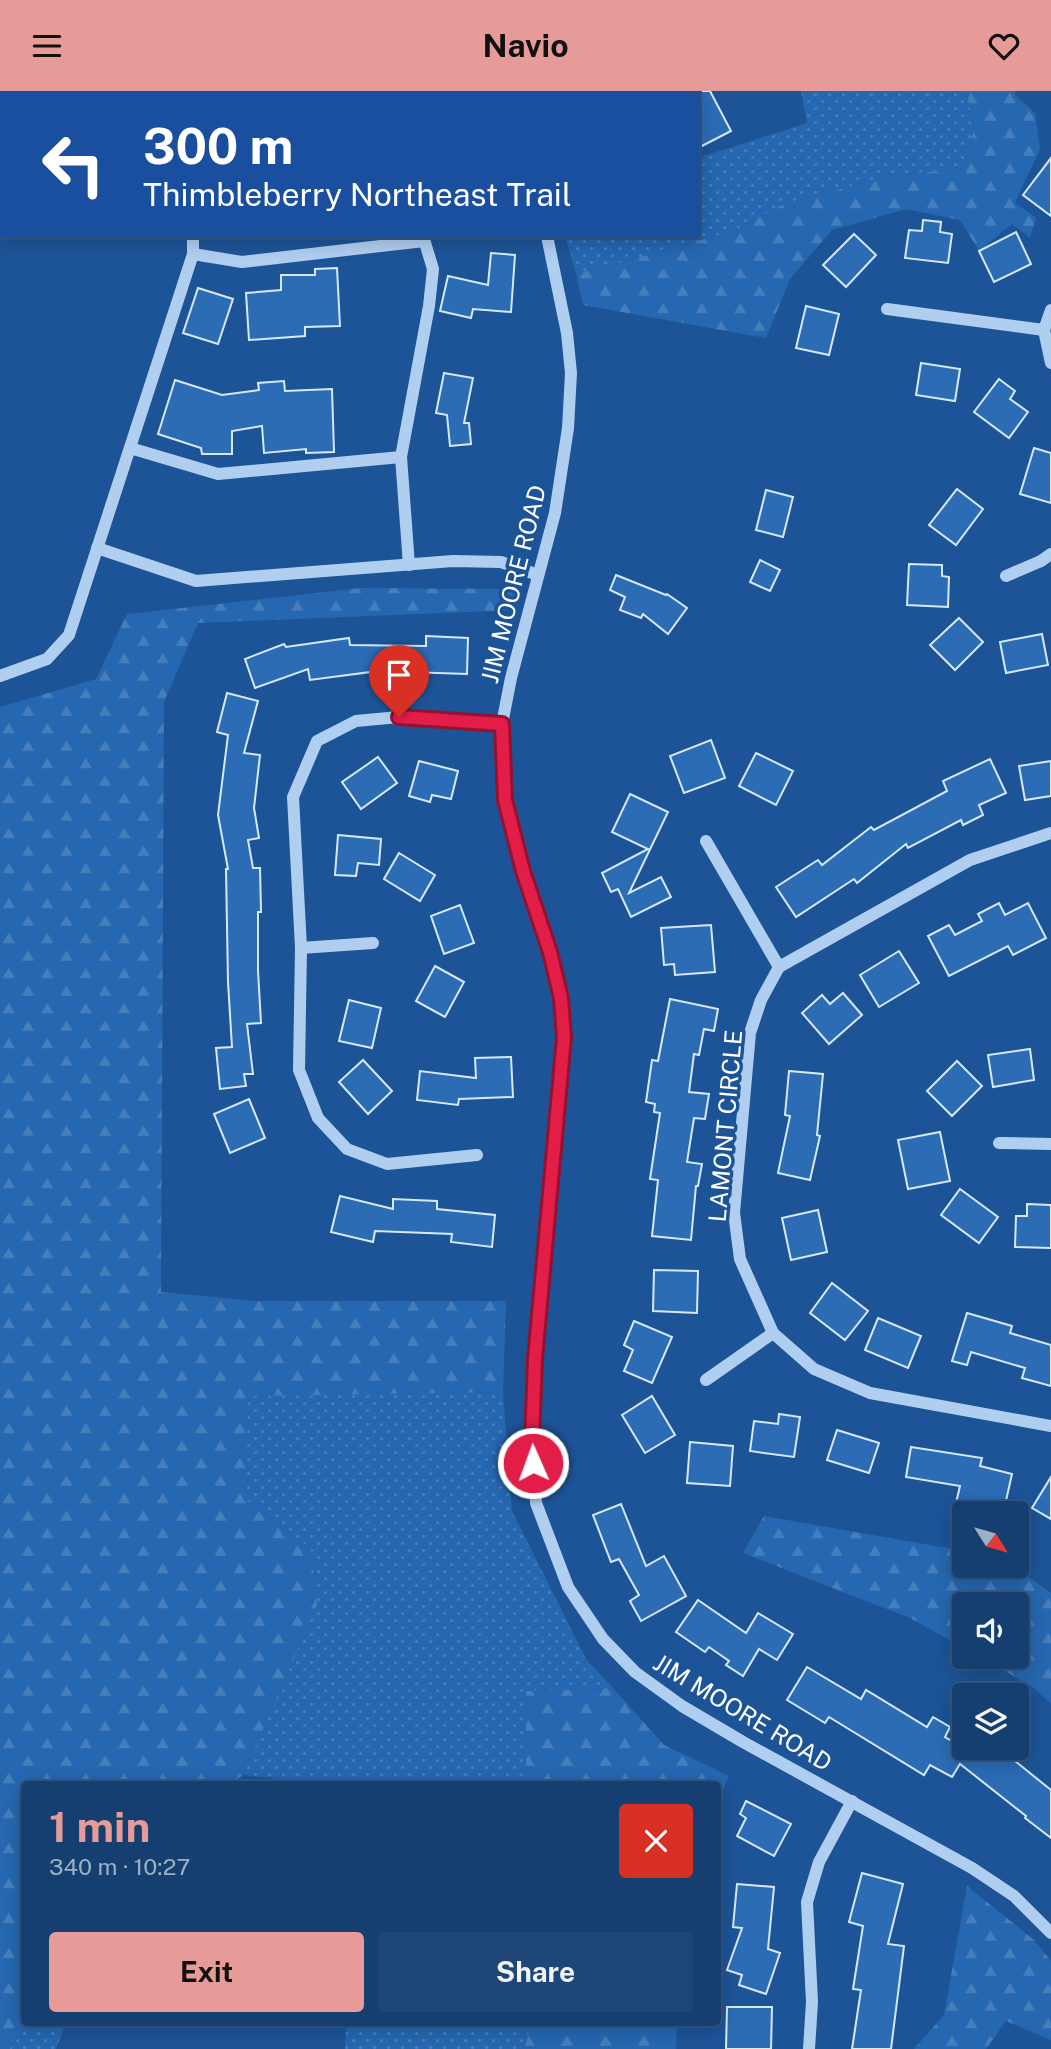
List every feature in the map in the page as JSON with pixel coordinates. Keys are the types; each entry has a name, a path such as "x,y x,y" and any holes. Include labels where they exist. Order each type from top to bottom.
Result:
{"street":[{"path":"0,676 47,659 69,635 193,254 193,238"},
{"name":"JIM MOORE ROAD","path":"547,238 562,307 571,373 569,428 555,513 511,678 502,724 505,800 523,871 550,952 561,998 564,1037 535,1359 532,1442 536,1503 568,1587 603,1639 635,1672 682,1706 733,1736 972,1868 1014,1896 1051,1933"},
{"path":"193,254 242,262 424,239 433,269 429,306 401,457 409,565"},
{"path":"887,309 1044,330"},
{"path":"1051,310 1044,330 1051,363"},
{"path":"130,448 218,474 401,457"},
{"path":"97,548 195,581 453,561 501,562 538,575"},
{"path":"1006,576 1051,554"},
{"path":"477,1155 387,1164 347,1149 318,1118 299,1070 302,948 293,797 317,741 356,721 399,717 502,724"},
{"path":"706,841 779,967 970,860 1051,833"},
{"path":"302,948 373,943"},
{"name":"LAMONT CIRCLE","path":"779,967 761,1000 750,1033 734,1213 740,1259 773,1333 814,1369 870,1393 1051,1426"},
{"path":"999,1143 1051,1144"},
{"path":"706,1380 773,1333"},
{"path":"809,2049 812,2002 807,1902 819,1862 852,1801"}],"green space":[{"path":"801,91 966,91 974,128 964,169 893,175 784,204 734,231 576,273 566,238 700,238 700,157 807,123"},
{"path":"966,91 1015,91 1015,95 1035,113 1040,149 1015,203 1036,218 1030,238 1012,224 979,251 960,220 906,209 832,230 790,279 766,338 583,305 576,273 734,231 784,204 893,175 964,169 974,128"},
{"path":"361,588 519,589 514,610 198,623 164,702 161,1292 257,1301 506,1301 503,1392 248,1396 246,1500 311,1549 317,1605 243,1775 235,1781 21,1781 21,2026 28,2026 9,2049 0,2049 0,707 96,679 127,614"},
{"path":"503,1392 512,1511 586,1659 613,1688 526,1691 526,1781 297,1781 243,1775 268,1714 311,1549 246,1500 247,1395"},
{"path":"764,1516 952,1549 952,1579 1029,1577 1051,1593 1051,1704 1029,1683 1001,1669 1029,1669 1029,1592 952,1592 952,1641 910,1618 743,1553"},
{"path":"613,1688 664,1745 729,1776 721,1795 721,1781 526,1781 526,1691"},
{"path":"967,1886 1034,1940 1051,1961 1051,2040 1006,2021 986,2049 914,2049 944,2015"},
{"path":"28,2026 65,2026 56,2049 9,2049"},
{"path":"346,2026 531,2026 524,2049 345,2049"},
{"path":"531,2026 677,2026 676,2049 524,2049"}],"building":[{"path":"700,91 710,91 731,131 700,147"},
{"path":"1051,158 1051,216 1023,195"},
{"path":"923,220 941,222 940,232 952,234 948,263 905,258 909,230 922,231"},
{"path":"1016,232 1031,264 994,282 979,251"},
{"path":"854,234 876,255 846,287 823,265"},
{"path":"491,253 515,255 511,312 473,309 471,318 440,311 448,276 488,285"},
{"path":"337,268 340,326 305,327 305,336 249,340 246,293 281,290 281,275 315,275 315,269"},
{"path":"198,288 233,299 218,344 183,333"},
{"path":"806,306 839,314 829,355 796,348"},
{"path":"921,363 960,369 955,401 916,395"},
{"path":"444,373 473,378 464,423 469,423 471,444 450,446 447,415 436,413"},
{"path":"999,379 1015,391 1010,399 1028,412 1009,438 974,412"},
{"path":"175,380 222,395 259,390 258,383 284,381 285,391 332,389 334,452 306,453 306,449 264,453 262,426 232,431 232,454 202,454 201,448 158,434"},
{"path":"1034,448 1051,453 1051,503 1020,494"},
{"path":"957,489 983,509 956,545 929,525"},
{"path":"766,490 793,497 783,537 756,530"},
{"path":"760,560 780,570 770,591 750,582"},
{"path":"909,564 942,565 942,576 949,577 948,607 907,605"},
{"path":"616,575 667,594 687,608 668,634 643,614 641,618 620,610 625,597 610,590"},
{"path":"959,618 983,642 955,670 930,645"},
{"path":"1042,634 1048,665 1006,673 1000,642"},
{"path":"426,636 468,638 467,674 408,672 408,677 371,677 371,672 310,680 308,669 255,688 245,659 284,644 286,647 349,638 350,645 426,646"},
{"path":"227,693 258,701 244,753 260,755 254,808 259,838 248,840 253,868 260,868 258,970 261,1023 247,1024 253,1074 244,1074 246,1086 220,1089 216,1048 232,1047 228,982 228,869 218,815 228,735 217,732"},
{"path":"711,740 725,778 684,793 670,756"},
{"path":"756,753 793,771 776,805 739,786"},
{"path":"378,757 397,783 361,809 342,782"},
{"path":"990,759 1006,793 979,805 983,815 963,825 961,820 908,848 906,844 857,883 854,879 796,917 776,887 818,860 822,865 871,827 874,830 947,791 943,781"},
{"path":"419,761 458,771 451,799 432,795 430,802 409,796"},
{"path":"1051,761 1051,796 1025,800 1019,766"},
{"path":"630,794 668,812 629,893 661,877 671,897 631,917 618,889 611,892 602,873 648,849 612,832"},
{"path":"338,835 381,839 379,865 358,863 356,876 335,875"},
{"path":"399,853 435,875 420,901 384,879"},
{"path":"999,903 1005,915 1028,903 1046,938 1013,955 1008,946 949,976 928,936 949,925 955,935 982,921 978,914"},
{"path":"460,905 474,943 444,954 431,916"},
{"path":"711,925 715,972 675,975 674,964 664,965 661,928"},
{"path":"899,951 919,983 879,1007 860,975"},
{"path":"435,966 464,982 445,1017 416,1001"},
{"path":"843,993 862,1015 829,1044 802,1013 822,995 830,1004"},
{"path":"670,999 718,1009 714,1031 704,1029 699,1055 694,1054 689,1092 709,1094 705,1119 694,1118 687,1162 702,1164 696,1186 691,1240 652,1236 658,1180 650,1179 660,1113 654,1112 655,1104 646,1102 652,1060 658,1061"},
{"path":"349,1000 381,1008 372,1048 339,1041"},
{"path":"1030,1049 1034,1080 993,1087 988,1055"},
{"path":"511,1057 513,1097 459,1099 458,1105 417,1100 420,1071 476,1078 475,1058"},
{"path":"363,1060 392,1091 368,1114 339,1082"},
{"path":"957,1061 982,1086 952,1116 927,1091"},
{"path":"789,1071 823,1074 817,1135 820,1136 810,1180 778,1173 790,1116 785,1115"},
{"path":"249,1099 265,1138 230,1153 214,1114"},
{"path":"940,1132 950,1181 908,1189 898,1140"},
{"path":"960,1189 998,1217 979,1243 941,1215"},
{"path":"340,1196 393,1209 393,1199 437,1201 437,1209 495,1215 492,1247 451,1242 452,1234 375,1231 373,1242 331,1232"},
{"path":"1027,1204 1051,1205 1051,1248 1015,1247 1016,1216 1027,1216"},
{"path":"818,1210 827,1252 791,1260 782,1218"},
{"path":"654,1270 698,1271 697,1313 653,1311"},
{"path":"832,1283 868,1311 845,1340 810,1313"},
{"path":"967,1313 1012,1326 1010,1333 1051,1345 1051,1386 1022,1378 1025,1368 971,1352 967,1365 952,1361"},
{"path":"878,1318 921,1336 908,1368 865,1350"},
{"path":"634,1321 672,1337 652,1383 624,1371 633,1350 624,1345"},
{"path":"652,1396 675,1435 645,1453 622,1415"},
{"path":"779,1414 800,1417 794,1457 750,1451 754,1421 778,1424"},
{"path":"837,1430 879,1443 869,1473 827,1460"},
{"path":"690,1442 733,1446 730,1486 687,1483"},
{"path":"911,1447 982,1458 980,1466 1012,1474 1006,1501 956,1501 960,1486 906,1477"},
{"path":"1051,1477 1051,1519 1032,1508"},
{"path":"621,1504 646,1566 664,1556 686,1596 641,1621 630,1601 639,1595 619,1559 611,1562 593,1515"},
{"path":"698,1600 746,1633 758,1613 793,1634 777,1660 759,1649 743,1676 726,1665 729,1661 709,1647 705,1652 676,1632"},
{"path":"807,1667 861,1699 866,1690 927,1727 933,1717 950,1727 945,1737 952,1741 952,1760 1016,1760 1051,1790 1051,1838 960,1764 952,1777 930,1765 924,1775 829,1717 825,1723 787,1700"},
{"path":"746,1801 791,1824 774,1856 737,1836 746,1818 740,1814"},
{"path":"862,1873 903,1884 888,1944 904,1946 891,2049 852,2049 861,1990 853,1989 863,1926 849,1922"},
{"path":"737,1884 774,1887 768,1949 780,1953 766,1994 739,1985 742,1975 727,1970 742,1928 733,1927"},
{"path":"727,2007 772,2007 771,2049 726,2049"}],"route":[{"path":"399,717 502,724 505,800 561,998 564,1037 535,1359 533,1463"}]}
